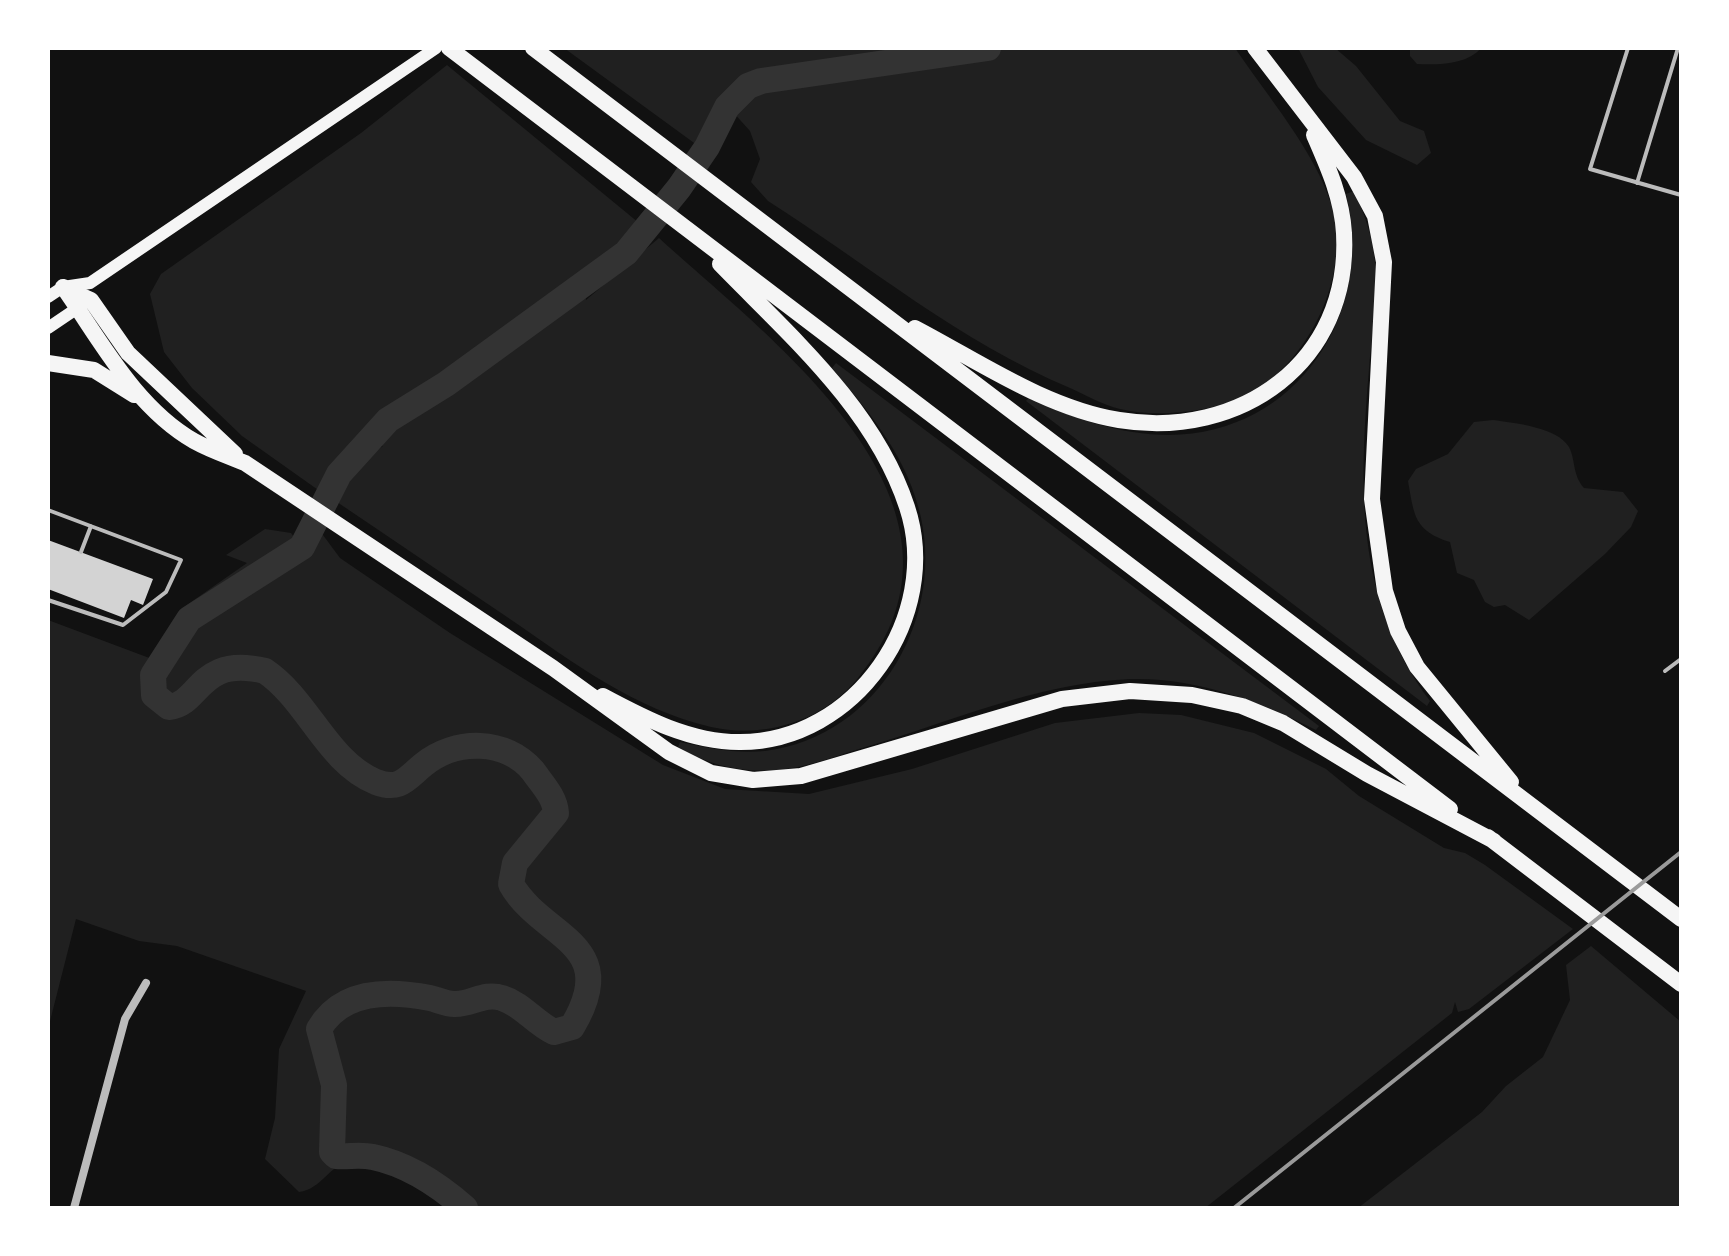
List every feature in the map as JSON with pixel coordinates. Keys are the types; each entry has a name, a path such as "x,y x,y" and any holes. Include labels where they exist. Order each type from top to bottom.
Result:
{"highway":[{"path":"449,48 1681,984"},
{"path":"533,48 1681,919"},
{"path":"1255,48 1354,177 1375,216 1382,246 1384,285 1372,499 1390,609 1417,667 1530,804"},
{"path":"874,307 1034,391 1098,416 1167,424 1209,419 1252,403 1285,379 1314,344 1334,308 1344,271 1341,208 1329,169 1300,109"},
{"path":"553,668 681,733 722,741 762,741 808,729 844,706 889,653 906,614 914,569 912,528 904,498 883,455 857,413 822,370 678,222"},
{"path":"63,287 86,297 128,353 245,463"},
{"path":"86,297 127,379 156,410"},
{"path":"48,363 94,370 156,410 194,440 245,463 553,668 625,722 692,765 711,773 753,780 801,776 1062,699 1130,691 1192,695 1242,706 1283,723 1367,774 1494,841"}],"main road":[{"path":"48,328 86,297 436,48"},
{"path":"48,297 63,287 86,297"}],"street":[{"path":"74,1208 125,1019 146,983"}],"lane":[{"path":"1628,48 1590,169 1681,195"},
{"path":"1637,183 1678,48"},
{"path":"48,510 181,560 171,585 132,619 118,626 48,600"},
{"path":"81,552 91,526"},
{"path":"1665,671 1681,659"}],"shaded area":[{"path":"564,48 1235,48 1290,125 1325,186 1336,232 1336,257 1323,308 1297,353 1279,372 1246,396 1211,407 1173,413 1136,412 1114,407 990,348 768,201 751,182 760,159 750,131 723,101 701,148"},
{"path":"1298,48 1335,48 1356,66 1400,121 1424,131 1431,153 1417,165 1366,140 1318,87"},
{"path":"1410,48 1481,48 1460,61 1417,64 1410,56"},
{"path":"447,65 639,223 626,243 584,276 586,300 659,238 758,326 810,378 854,432 887,491 903,551 895,614 858,678 844,693 810,716 772,728 731,730 683,719 630,697 581,668 334,500 345,474 383,446 364,438 321,492 242,436 192,388 164,352 150,294 161,274 361,133"},
{"path":"1354,191 1371,238 1376,278 1364,457 1368,542 1375,583 1387,624 1405,663 1430,701 1427,706 1026,401 1029,397 1097,424 1151,434 1215,429 1255,414 1289,390 1317,359 1337,322 1349,282 1352,238 1346,194"},
{"path":"836,363 1319,726 1316,730 1226,693 1178,682 1130,679 1095,682 1026,696 829,759 787,769 764,771 725,766 701,759 678,747 680,742 754,752 806,741 842,722 872,696 896,663 914,627 923,587 925,547 918,506 893,449 832,368"},
{"path":"1493,420 1545,430 1563,440 1569,447 1584,488 1623,492 1638,511 1631,527 1605,554 1529,620 1505,605 1494,607 1485,602 1474,580 1457,573 1450,542 1422,527 1414,512 1410,493 1408,481 1416,469 1448,454 1474,422"},
{"path":"265,529 291,533 306,553 320,531 340,558 450,633 663,765 725,789 809,794 912,769 1055,723 1139,713 1181,715 1254,733 1326,769 1359,796 1444,848 1465,853 1485,865 1573,929 1469,1009 1458,1012 1455,1002 1452,1013 1205,1208 454,1208 405,1179 350,1161 336,1168 314,1187 299,1192 265,1159 275,1118 279,1049 306,991 177,946 139,941 76,919 48,1029 48,620 152,659 184,607 247,563 226,555"},
{"path":"1591,946 1681,1022 1681,1208 1358,1208 1482,1112 1506,1086 1543,1057 1570,1000 1566,965"}],"building":[{"path":"48,540 153,579 143,605 131,600 124,618 48,589"}],"waterway":[{"path":"465,1208 410,1170 386,1160 368,1156 336,1156 332,1152 334,1085 319,1029 340,1006 383,994 415,995 454,1004 495,997 516,1005 554,1032 572,1027 585,999 588,977 583,959 572,944 541,918 511,884 515,863 556,813 551,796 522,760 495,748 480,746 450,750 436,756 397,784 376,782 344,760 294,698 265,671 226,669 204,682 180,704 169,707 154,695 153,675 189,619 302,547 339,474 388,420 446,384 626,253 679,188 707,147 727,107 748,86 761,81 988,48"}],"railway":[{"path":"1234,1208 1681,852"}]}
